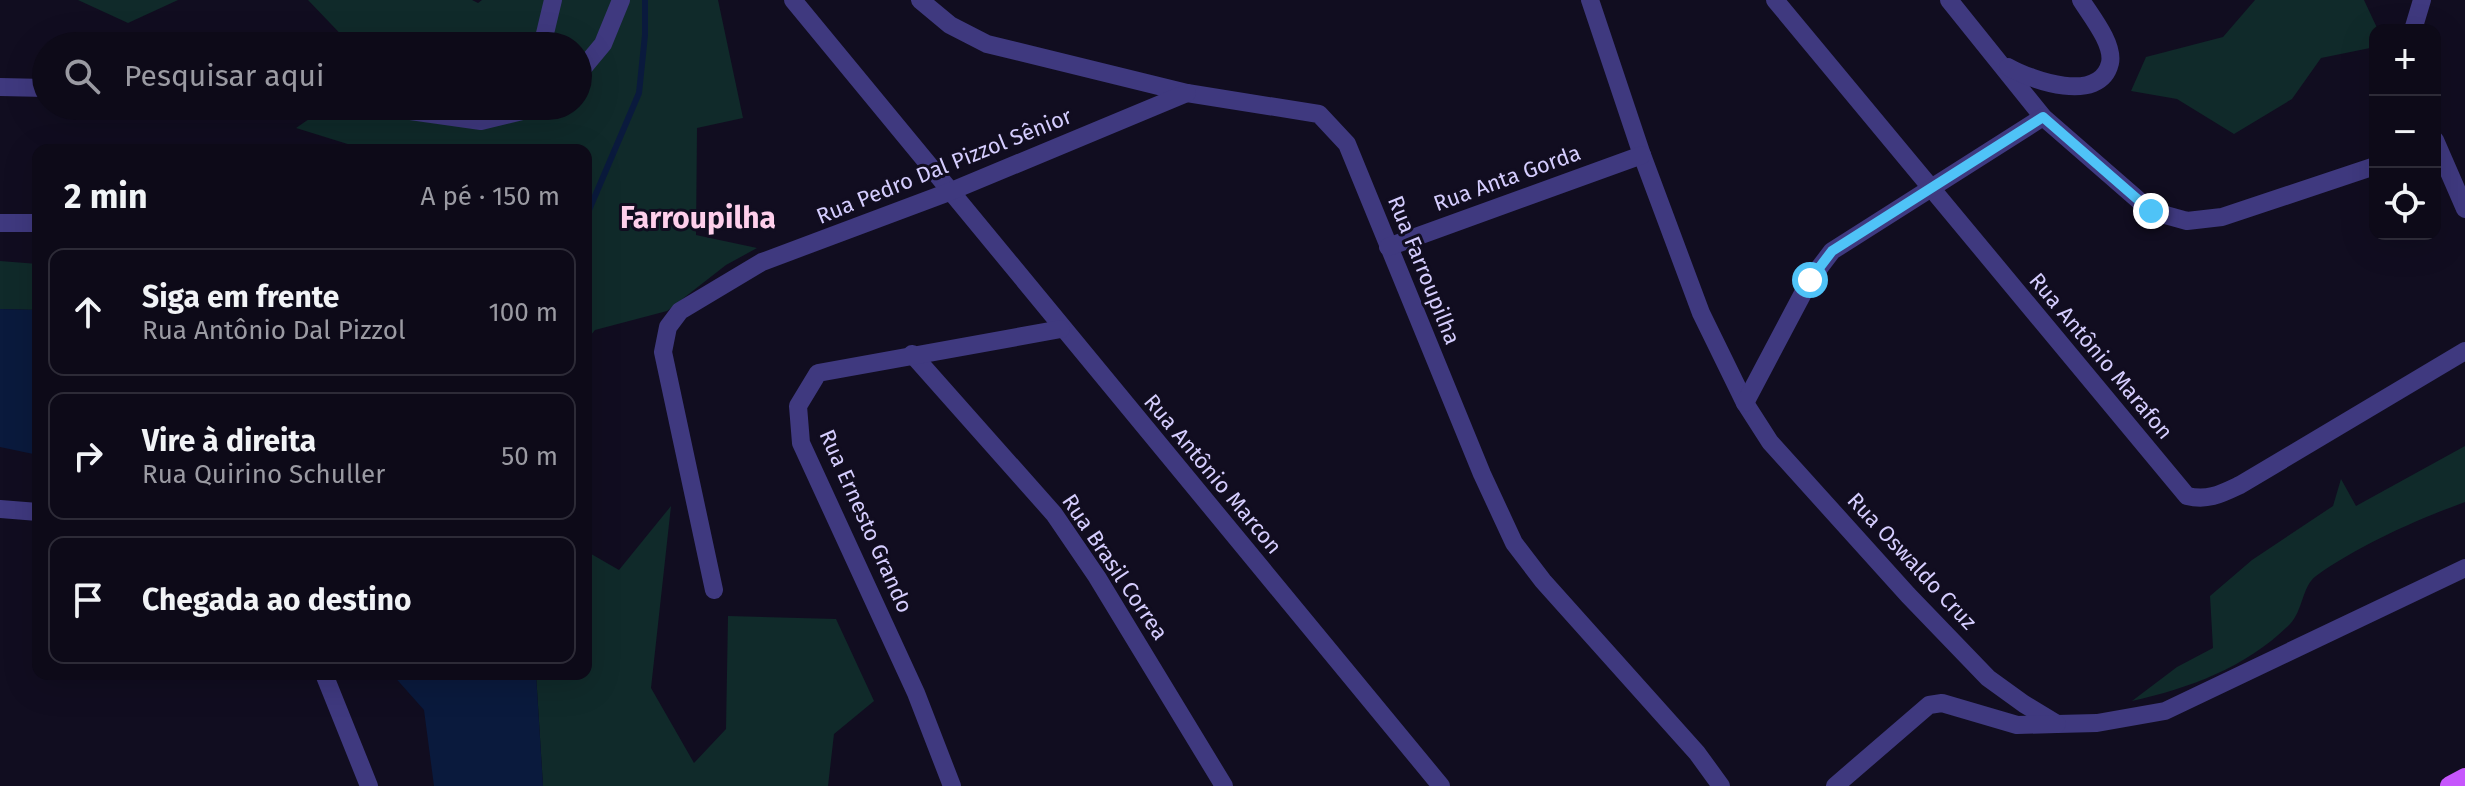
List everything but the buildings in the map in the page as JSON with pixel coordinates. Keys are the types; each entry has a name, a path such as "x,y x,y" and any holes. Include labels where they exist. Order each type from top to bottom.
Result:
{"main road":[{"path":"2450,786 2465,778"}],"street":[{"path":"545,32 553,0"},
{"path":"592,57 603,44 621,0"},
{"name":"Rua Antônio Marcon","path":"793,0 1061,329 1441,786"},
{"name":"Rua Farroupilha","path":"920,0 950,25 987,44 1187,93 1319,114 1347,144 1514,543 1543,581 1697,753 1721,786"},
{"name":"Rua Oswaldo Cruz","path":"1590,0 1642,155 1701,313 1745,403 1770,442 1988,678 2057,724"},
{"name":"Rua Antônio Marafon","path":"1775,0 2187,496 2201,499 2216,497 2240,485 2465,351"},
{"path":"1949,0 2043,117 2151,211 2187,221 2222,217 2369,168"},
{"path":"1999,62 2030,80 2055,87 2079,86 2102,77 2110,63 2108,46 2081,0"},
{"path":"2415,24 2422,0"},
{"path":"0,87 32,88"},
{"name":"Rua Pedro Dal Pizzol Sênior","path":"714,590 663,352 668,327 680,311 762,262 949,192 1187,93"},
{"path":"1745,403 1810,280 1832,251 2043,117"},
{"path":"474,120 485,120"},
{"name":"Rua Anta Gorda","path":"1388,247 1642,155"},
{"path":"2441,155 2465,209"},
{"path":"0,223 32,223"},
{"name":"Rua Ernesto Grando","path":"952,786 916,693 801,443 798,406 818,373 1061,329"},
{"name":"Rua Brasil Correa","path":"912,354 1054,514 1097,577 1224,786"},
{"path":"0,509 32,512"},
{"path":"1835,786 1929,705 1942,703 2017,725 2097,723 2165,711 2465,568"},
{"path":"327,680 359,753 369,786"}],"green space":[{"path":"78,0 178,0 128,23"},
{"path":"308,0 472,0 478,3 482,0 718,0 743,118 697,128 696,235 757,248 726,265 667,311 595,330 592,334 592,144 348,144 296,128 308,120 592,120 592,32 339,32"},
{"path":"2255,0 2364,0 2375,24 2369,24 2369,48 2321,58 2292,99 2234,134 2177,99 2131,91 2146,57 2223,37"},
{"path":"0,261 32,264 32,310 0,309"},
{"path":"2465,446 2465,502 2388,534 2316,576 2311,580 2290,624 2236,664 2175,690 2132,701 2177,667 2213,648 2210,596 2252,560 2333,506 2341,479 2356,506"},
{"path":"671,506 651,688 694,763 726,729 728,616 836,619 874,701 834,734 828,786 543,786 536,680 592,680 592,554 619,570"}],"water":[{"path":"0,309 32,310 32,454 0,447"},
{"path":"397,680 536,680 543,786 434,786 424,710"}],"waterway":[{"path":"592,203 639,93 645,0"}],"district":[{"name":"Farroupilha","path":"698,218"}],"route":[{"path":"1810,280 1832,251 2043,117 2151,211"}]}
